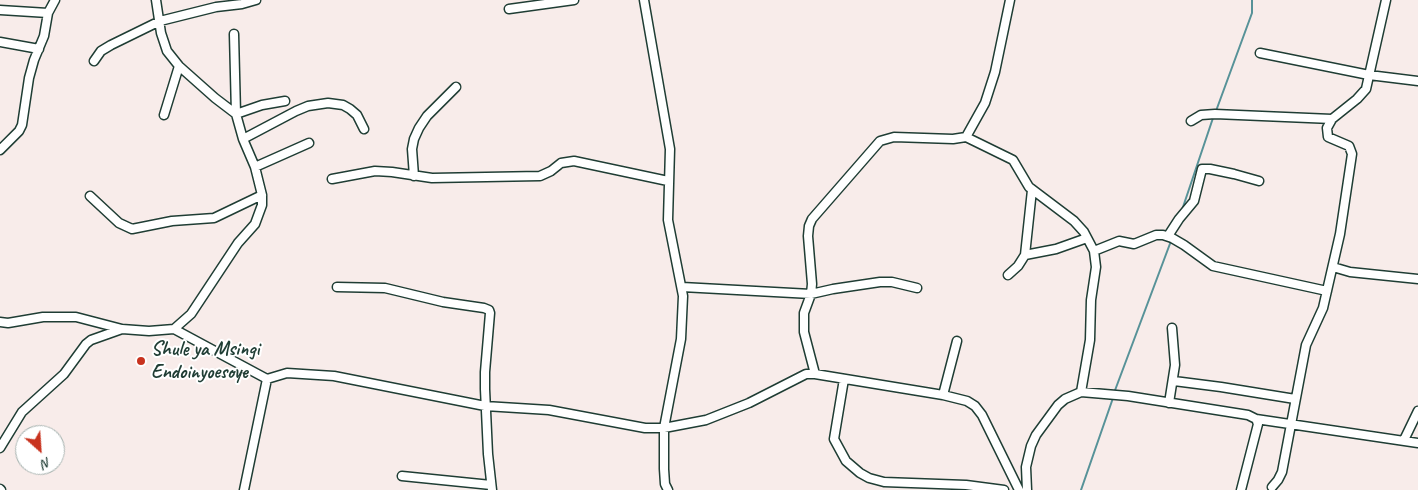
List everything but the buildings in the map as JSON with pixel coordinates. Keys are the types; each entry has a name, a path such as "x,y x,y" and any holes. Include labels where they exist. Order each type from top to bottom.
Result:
{"street":[{"path":"0,150 19,131 22,125 28,78 44,36 48,13 55,0"},
{"path":"156,0 161,33 167,50 179,66 236,114"},
{"path":"94,61 101,51 111,45 160,22 216,6 242,4 256,0"},
{"path":"509,9 574,0"},
{"path":"644,0 670,149 668,220 682,287 681,339 664,428 664,469 665,484 668,490"},
{"path":"966,137 985,103 995,72 1010,0"},
{"path":"1272,487 1282,472 1306,345 1321,314 1340,234 1352,154 1349,146 1327,135 1326,128 1332,119 1366,89 1386,0"},
{"path":"0,10 48,13"},
{"path":"174,329 191,314 238,243 255,224 262,205 262,195 255,167 243,139 236,114 234,34"},
{"path":"0,42 39,49"},
{"path":"1260,53 1369,74 1418,81"},
{"path":"164,115 179,66"},
{"path":"414,176 412,149 419,128 426,116 456,87"},
{"path":"236,114 262,105 285,101"},
{"path":"243,139 296,111 308,106 328,103 343,105 350,109 364,129"},
{"path":"1191,121 1201,115 1215,114 1332,119"},
{"path":"815,374 804,332 804,313 811,294 812,284 808,236 809,226 876,145 885,138 954,139 966,137 1013,160 1032,190 1074,221 1094,251 1096,267 1091,300 1090,340 1081,392"},
{"path":"255,167 309,143"},
{"path":"332,179 375,172 432,178 540,176 561,164 574,161 668,182"},
{"path":"1168,236 1194,201 1202,169 1234,174 1259,181"},
{"path":"1008,276 1018,266 1025,254 1032,190"},
{"path":"90,196 119,223 132,229 172,221 214,218 262,195"},
{"path":"1094,251 1120,241 1134,244 1156,236 1168,236 1213,266 1327,291"},
{"path":"1025,254 1056,250 1087,238"},
{"path":"1333,267 1350,272 1418,279"},
{"path":"682,287 811,294 880,282 892,282 917,288"},
{"path":"337,286 397,290 442,302 489,310 490,320 485,372 492,488 402,476"},
{"path":"0,322 8,323 43,317 76,316 122,329 149,331 174,329 267,379 287,373 334,376 486,406 549,410 645,428 664,428 706,420 749,403 802,375 815,374 943,395 967,401 975,406 982,415 1019,490"},
{"path":"1169,404 1175,365 1172,328"},
{"path":"0,448 22,412 64,374 86,344 91,340 122,329"},
{"path":"943,395 957,341"},
{"path":"244,490 267,379"},
{"path":"844,379 834,439 846,461 860,473 869,478 884,482 966,485 1004,490"},
{"path":"1174,381 1295,399"},
{"path":"1027,490 1026,467 1036,435 1058,405 1081,392 1114,394 1418,443"},
{"path":"1404,440 1418,411"},
{"path":"1241,490 1258,424 1256,418"}],"waterway":[{"path":"1216,111 1252,13 1252,0"},
{"path":"1182,210 1214,115"},
{"path":"1114,393 1171,241"},
{"path":"1081,490 1113,398"}],"place":[{"name":"Shule ya Msingi Endoinyoesoye","path":"141,361"}]}
